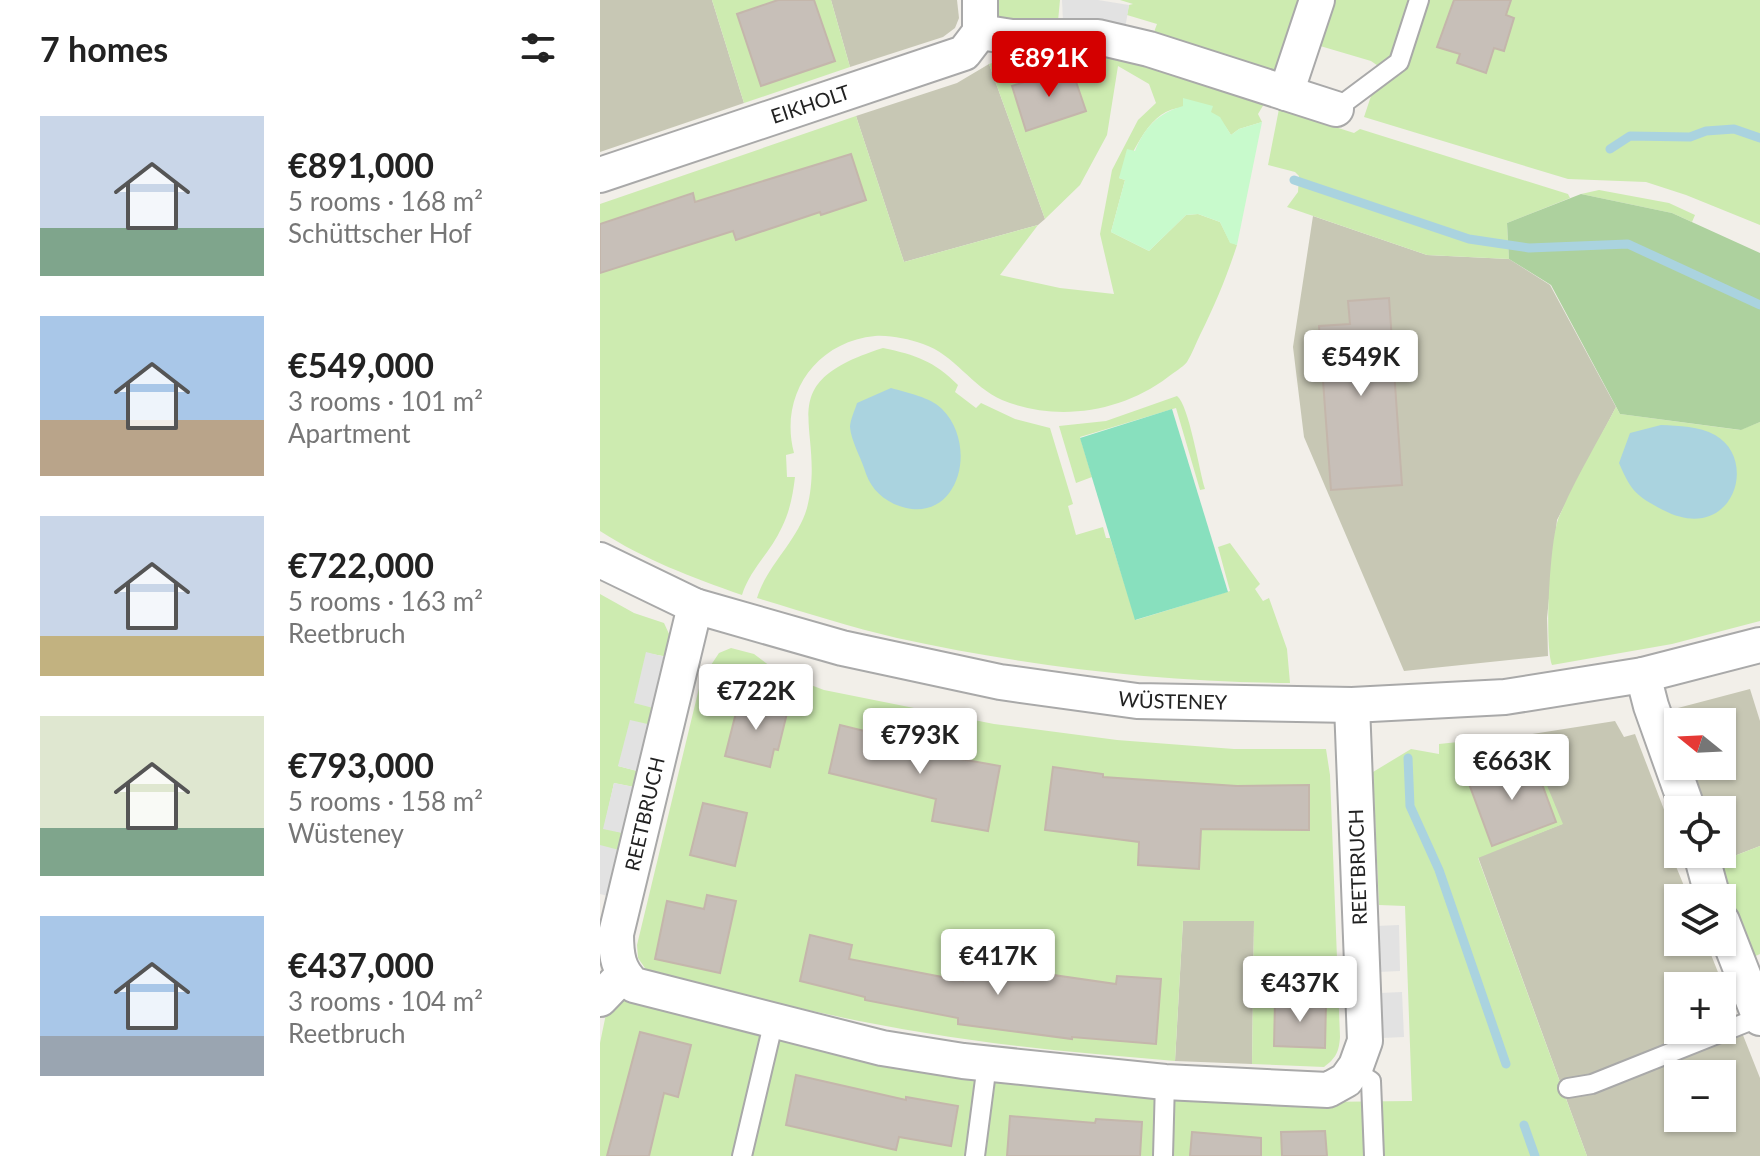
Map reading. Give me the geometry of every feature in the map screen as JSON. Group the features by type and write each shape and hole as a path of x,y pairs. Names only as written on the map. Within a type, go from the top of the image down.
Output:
{"street":[{"path":"1286,93 1317,0"},
{"path":"980,16 1012,37 1098,37 1149,49 1336,109"},
{"name":"EIKHOLT","path":"600,175 964,53 980,16"},
{"name":"WÜSTENEY","path":"600,560 695,606 842,648 1036,688 1137,701 1352,705 1505,697 1643,675 1760,645"},
{"name":"REETBRUCH","path":"695,606 616,934 611,987 634,985 882,1048 987,1064 1165,1082 1328,1090 1362,1075 1365,1041 1352,705"},
{"path":"1643,675 1683,796"},
{"path":"1736,956 1760,1017"}],"lane":[{"path":"1336,109 1399,62 1419,0"},
{"path":"1568,1088 1592,1084 1760,1017"},
{"path":"742,1156 774,1020"},
{"path":"975,1156 987,1064"},
{"name":"REETBRUCH","path":"1362,1075 1374,1156"},
{"path":"1163,1156 1165,1082"}],"shaded area":[{"path":"600,0 712,0 744,103 600,152"},
{"path":"831,0 957,0 959,18 955,28 943,37 850,67"},
{"path":"1062,0 1098,0 1129,5 1125,29 1063,22"},
{"path":"989,64 1045,219 1038,225 904,262 856,116 957,83"},
{"path":"1313,216 1427,255 1509,259 1550,285 1616,407 1557,520 1547,618 1548,656 1404,671 1304,437 1293,347"},
{"path":"646,652 669,658 657,709 634,703"},
{"path":"1750,689 1760,721 1760,846 1736,855 1736,796 1699,796 1692,780 1736,780 1736,708 1678,708"},
{"path":"630,720 652,725 641,772 618,766"},
{"path":"1615,721 1624,737 1635,734 1664,810 1664,868 1677,868 1683,884 1664,884 1664,956 1712,956 1718,972 1664,972 1664,1044 1736,1044 1736,1018 1760,1078 1760,1156 1587,1156 1478,857 1562,824 1526,735"},
{"path":"614,783 639,788 627,834 603,829"},
{"path":"600,845 623,851 612,897 600,894"},
{"path":"1183,920 1254,921 1252,1064 1175,1061"},
{"path":"1399,925 1400,971 1378,972 1376,926"},
{"path":"1402,992 1404,1037 1382,1038 1380,993"}],"green space":[{"path":"712,0 831,0 850,67 744,103"},
{"path":"992,0 1060,0 1058,21 1009,23 996,15"},
{"path":"1120,0 1310,0 1283,75 1151,40 1157,24 1127,15 1129,5 1133,4"},
{"path":"1325,0 1760,0 1760,225 1646,182 1568,179 1364,117 1371,96 1394,77 1371,61 1310,43"},
{"path":"1020,50 1074,50 1121,58 1264,104 1258,114 1262,122 1239,129 1231,135 1221,121 1209,114 1182,108 1169,110 1148,128 1119,178 1125,180 1111,232 1149,251 1186,215 1198,214 1220,222 1230,242 1237,245 1216,302 1187,362 1150,389 1130,399 1087,410 1044,411 1022,407 991,394 944,355 923,344 887,336 853,340 819,361 797,393 791,432 794,453 786,455 787,477 795,477 789,509 777,536 742,595 651,559 600,531 600,204 856,116 904,262 1038,225 1000,275 1060,288 1114,294 1100,234 1112,170 1138,120 1156,103 1149,84 1118,66 1107,135 1080,185 1045,219 989,64 1002,55"},
{"path":"1183,98 1213,106 1211,112 1220,117 1231,135 1239,129 1262,122 1237,245 1230,243 1220,222 1198,214 1186,215 1149,251 1111,232 1125,180 1119,178 1127,149 1135,151 1148,128 1159,117 1183,106"},
{"path":"1279,109 1354,133 1360,129 1568,194 1570,198 1507,223 1509,259 1427,255 1287,207 1298,192 1299,176 1295,172 1268,165"},
{"path":"1599,190 1669,203 1695,215 1692,222 1672,213 1581,194"},
{"path":"1581,194 1672,213 1760,253 1760,422 1741,430 1620,414 1551,285 1509,259 1507,223"},
{"path":"883,348 915,356 932,365 958,385 955,392 976,408 981,403 1015,419 1050,428 1073,504 1068,506 1076,535 1103,527 1106,538 1110,538 1136,620 1230,591 1218,547 1230,543 1260,584 1255,589 1263,601 1269,598 1287,649 1290,683 1142,676 994,657 879,634 757,598 807,508 811,479 809,411 813,393 824,377 847,362"},
{"path":"1177,396 1190,424 1205,489 1200,490 1176,408 1080,437 1092,477 1076,483 1059,426 1106,421"},
{"path":"1616,407 1620,414 1740,430 1760,422 1760,621 1672,644 1552,665 1548,615 1556,528 1572,489"},
{"path":"1172,409 1228,592 1135,620 1080,438"},
{"path":"600,594 634,613 664,623 670,636 669,657 646,653 657,709 652,725 618,766 641,772 639,788 614,783 604,828 627,834 623,851 600,847"},
{"path":"731,648 754,654 779,673 824,690 994,724 1117,740 1234,749 1326,749 1330,775 1340,1037 1334,1058 1324,1067 1252,1064 1254,921 1183,921 1175,1061 1081,1053 926,1033 821,1013 647,971 638,958 637,945 701,680 719,653"},
{"path":"1526,735 1563,824 1478,858 1587,1156 600,1156 600,1043 606,1014 625,997 1046,1087 1231,1103 1412,1101 1405,906 1379,905 1373,772 1411,749 1439,754 1439,744"},
{"path":"1760,846 1760,954 1749,959 1736,921 1736,884 1723,884 1718,868 1736,868 1736,855"}],"water":[{"path":"891,388 931,401 942,409 954,425 960,444 956,481 947,496 933,506 915,509 894,504 883,497 869,480 854,443 850,424 857,403"},
{"path":"1661,425 1702,430 1715,435 1729,447 1736,462 1737,479 1732,495 1722,509 1707,517 1687,518 1654,505 1631,486 1619,463 1630,433"}],"building":[{"path":"778,0 814,0 835,61 761,86 737,14"},
{"path":"1454,0 1511,0 1506,15 1514,18 1504,51 1494,48 1486,73 1457,63 1460,54 1437,47"},
{"path":"1071,67 1086,111 1026,131 1012,86"},
{"path":"851,154 866,200 736,240 733,231 600,273 600,224 693,193 695,202"},
{"path":"1389,298 1402,485 1331,490 1319,326 1350,324 1348,301"},
{"path":"740,697 788,709 778,750 774,749 770,767 725,756"},
{"path":"840,725 905,741 904,749 1000,766 988,831 932,821 936,799 829,773"},
{"path":"1532,757 1556,822 1492,846 1468,781"},
{"path":"1053,767 1103,774 1103,777 1237,786 1309,785 1309,830 1201,829 1199,869 1138,865 1139,842 1045,830"},
{"path":"703,803 747,813 735,866 690,855"},
{"path":"707,895 736,901 720,973 655,959 667,901 704,909"},
{"path":"810,935 852,945 849,959 963,981 965,971 1038,980 1039,973 1116,984 1117,976 1161,979 1156,1044 1072,1039 958,1024 958,1018 865,1000 865,997 800,981"},
{"path":"1275,1001 1326,1002 1325,1048 1274,1046"},
{"path":"640,1032 691,1045 678,1097 664,1093 649,1156 607,1156"},
{"path":"796,1075 906,1100 906,1097 958,1106 951,1146 899,1137 896,1150 786,1125"},
{"path":"1010,1116 1095,1123 1096,1119 1142,1122 1140,1156 1007,1156"},
{"path":"1325,1131 1327,1156 1282,1156 1281,1132"},
{"path":"1192,1132 1261,1138 1261,1156 1190,1156"}],"waterway":[{"path":"1610,149 1630,136 1690,137 1706,131 1734,129 1760,138"},
{"path":"1294,180 1469,239 1529,248 1628,244 1760,305"},
{"path":"1408,758 1410,806 1439,870 1506,1064"},
{"path":"1524,1125 1535,1156"}]}
